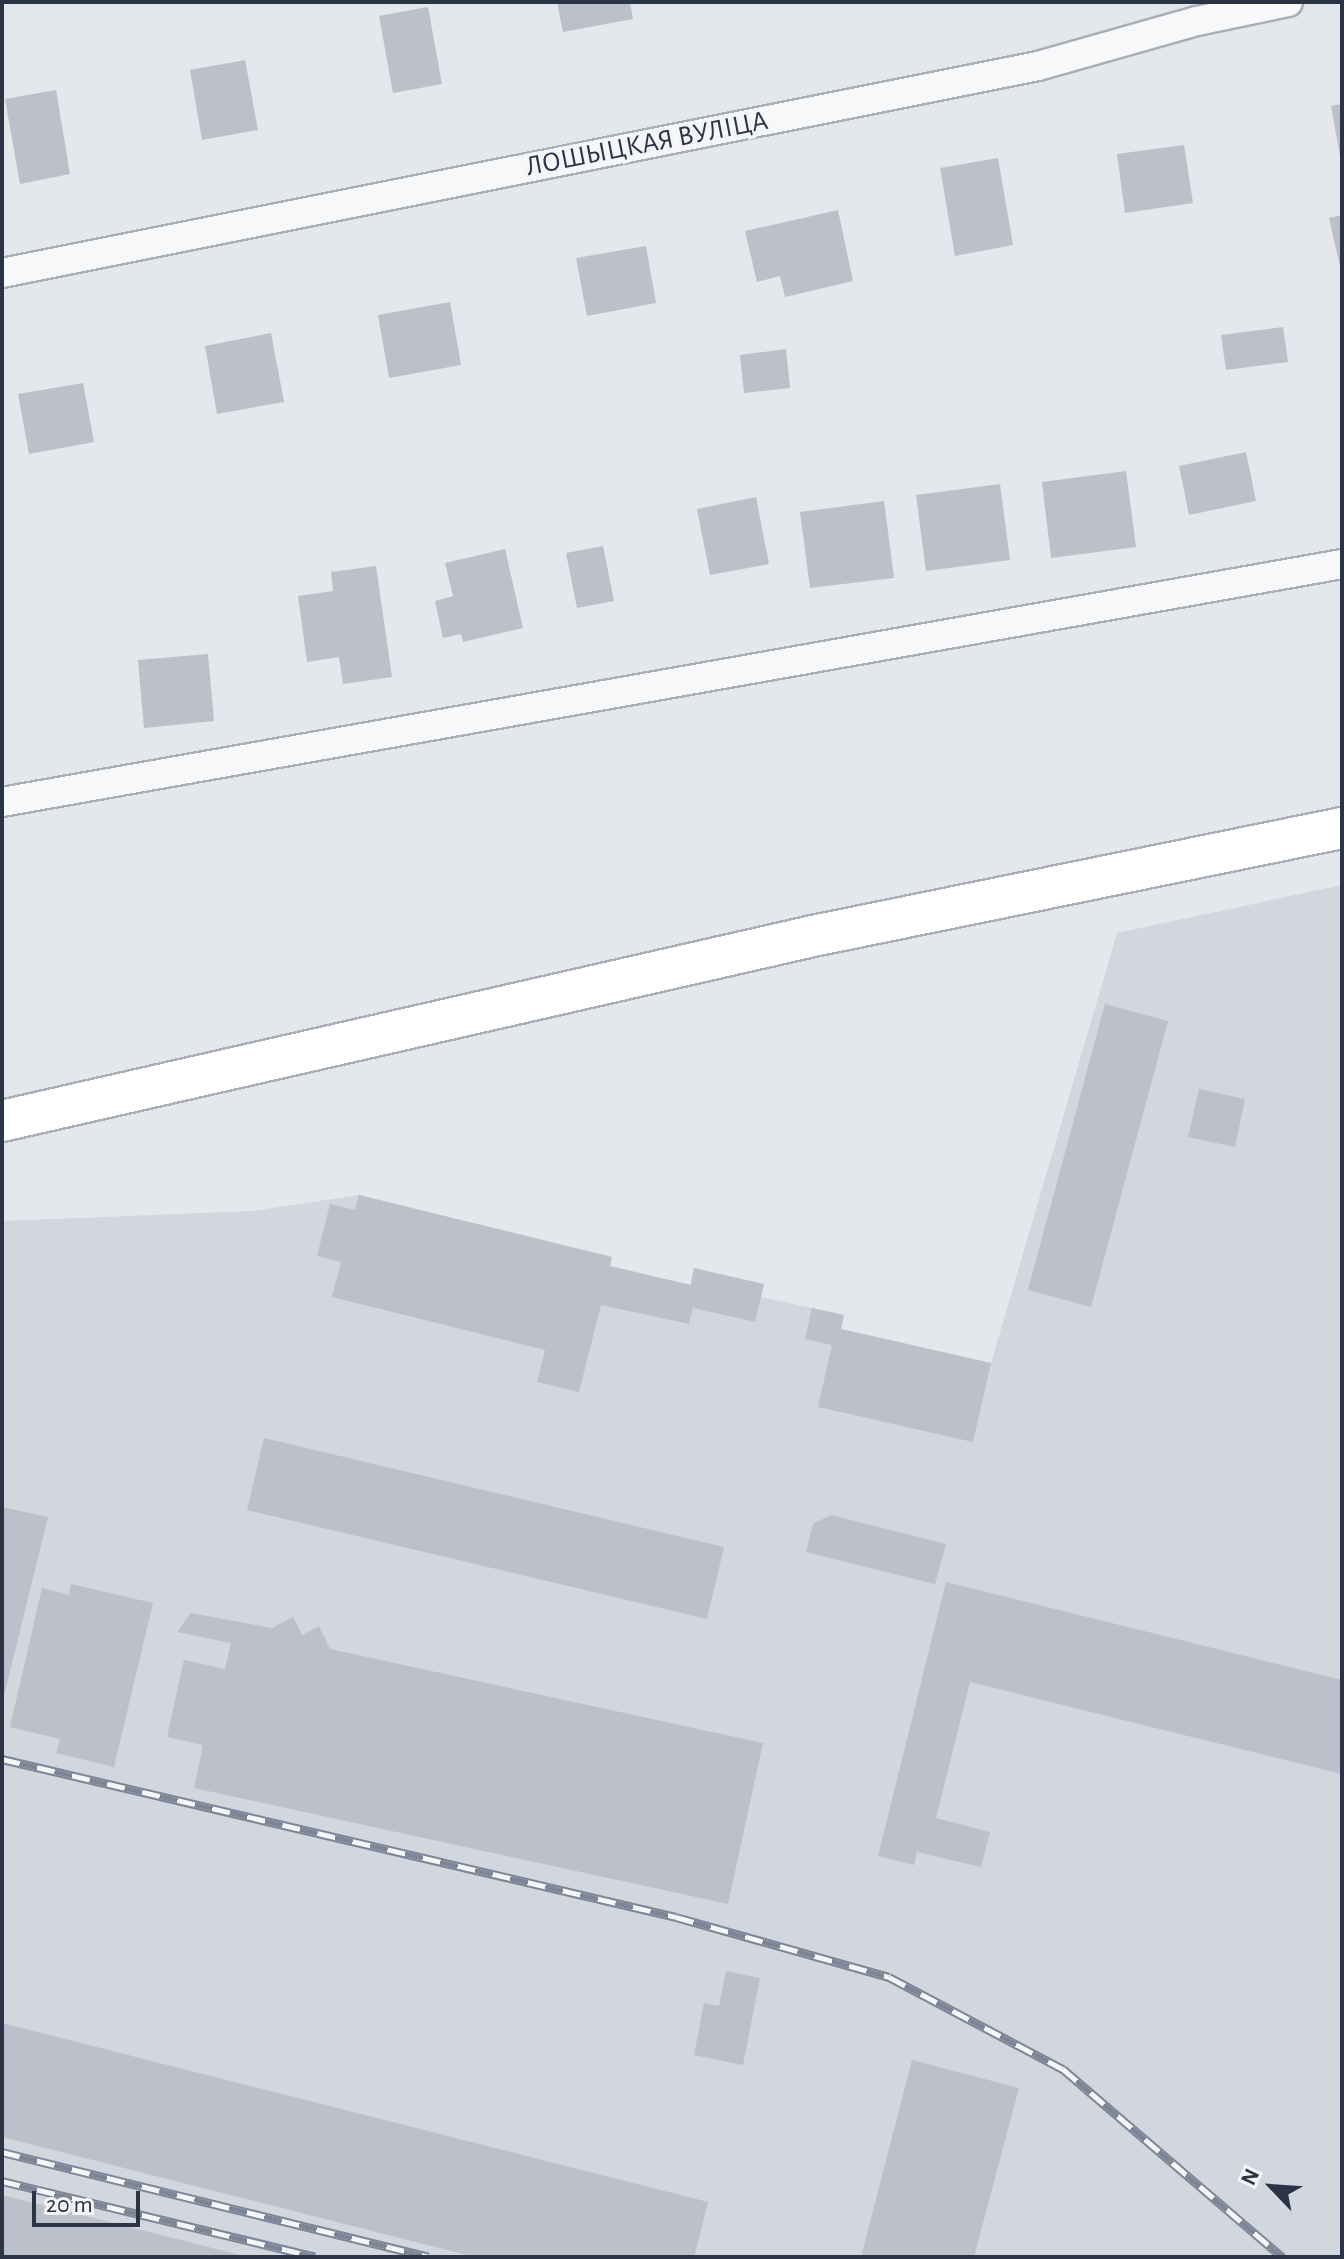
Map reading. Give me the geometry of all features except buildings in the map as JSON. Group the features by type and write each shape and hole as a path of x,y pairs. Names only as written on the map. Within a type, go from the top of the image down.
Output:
{"street":[{"name":"ЛОШЫЦКАЯ ВУЛІЦА","path":"2,273 1038,66 1197,21 1288,2"},
{"path":"2,802 1342,564"},
{"path":"2,1121 813,936 1342,828"}],"shaded area":[{"path":"1342,885 1342,2257 2,2257 2,1221 253,1211 359,1195 612,1257 610,1267 690,1285 694,1268 761,1297 844,1315 841,1329 991,1363 1117,933"}],"railway":[{"path":"2,1759 676,1917 889,1977 1063,2069 1282,2257"},
{"path":"2,2152 428,2257"},
{"path":"2,2181 315,2257"}]}
